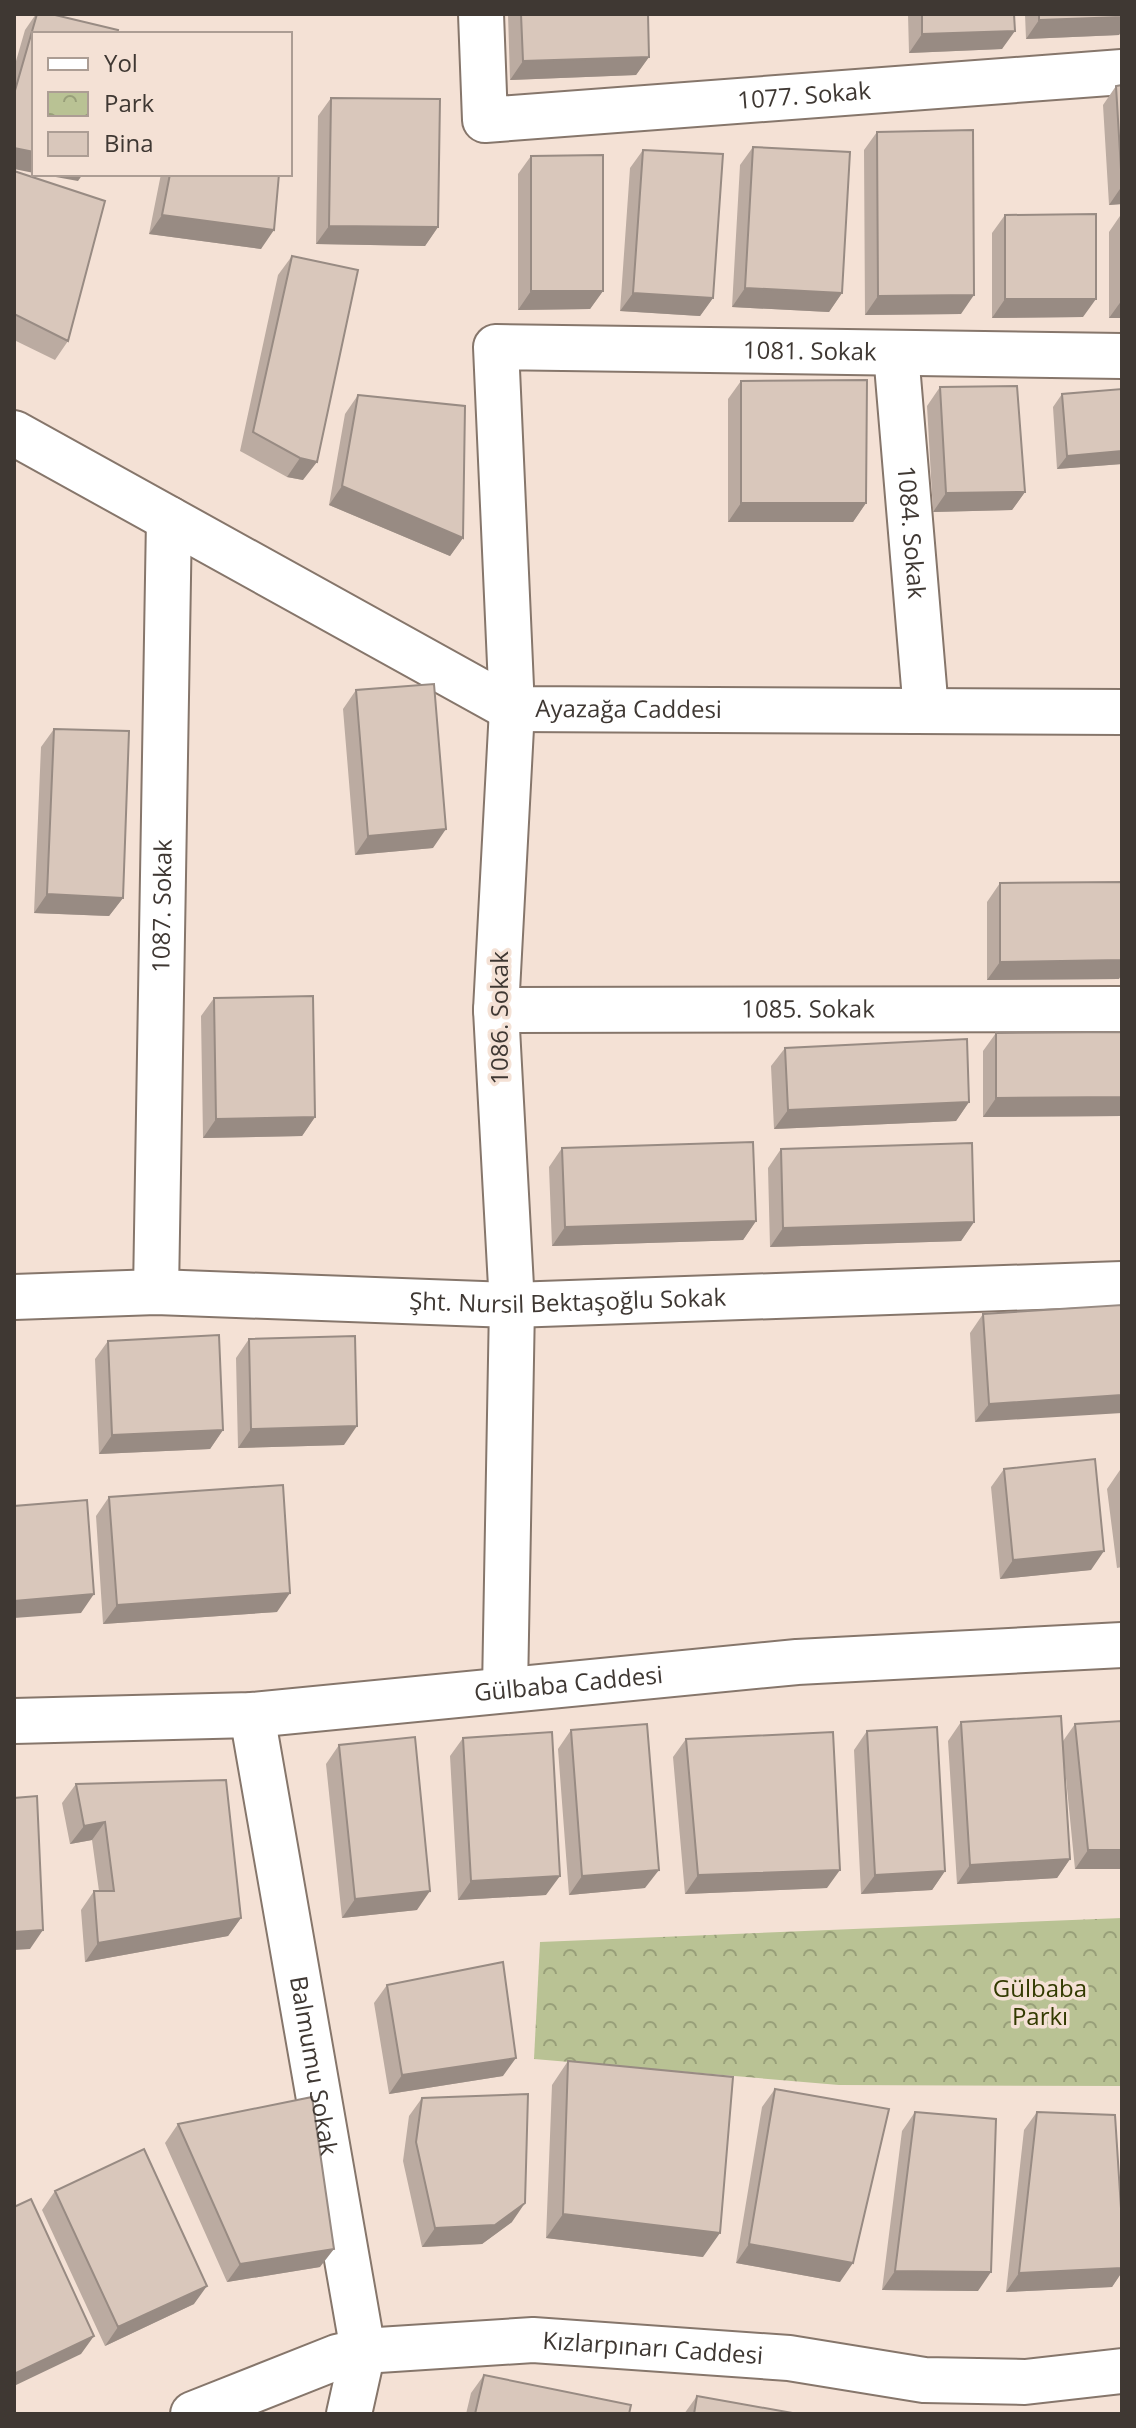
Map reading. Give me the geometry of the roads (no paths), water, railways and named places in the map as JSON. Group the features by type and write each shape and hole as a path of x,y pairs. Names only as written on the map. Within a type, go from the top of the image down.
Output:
{"street":[{"name":"1077. Sokak","path":"481,14 485,120 1122,72"},
{"name":"1081. Sokak","path":"496,347 1122,356"},
{"name":"1086. Sokak","path":"496,347 512,709 496,1010 512,1305 505,1690"},
{"name":"1084. Sokak","path":"896,353 926,711"},
{"name":"Ayazağa Caddesi","path":"14,433 512,709 1122,712"},
{"name":"1087. Sokak","path":"156,1292 169,519"},
{"name":"1085. Sokak","path":"496,1010 1122,1009"},
{"name":"Şht. Nursil Bektaşoğlu Sokak","path":"14,1297 156,1292 512,1305 1122,1284"},
{"name":"Gülbaba Caddesi","path":"14,1721 252,1715 797,1662 1122,1645"},
{"name":"Balmumu Sokak","path":"252,1715 363,2351 349,2414"},
{"name":"Kızlarpınarı Caddesi","path":"193,2414 337,2357 363,2351 533,2340 789,2358 920,2397 1122,2371"}],"park label":[{"name":"Gülbaba Parkı","path":"1040,2003"}]}
